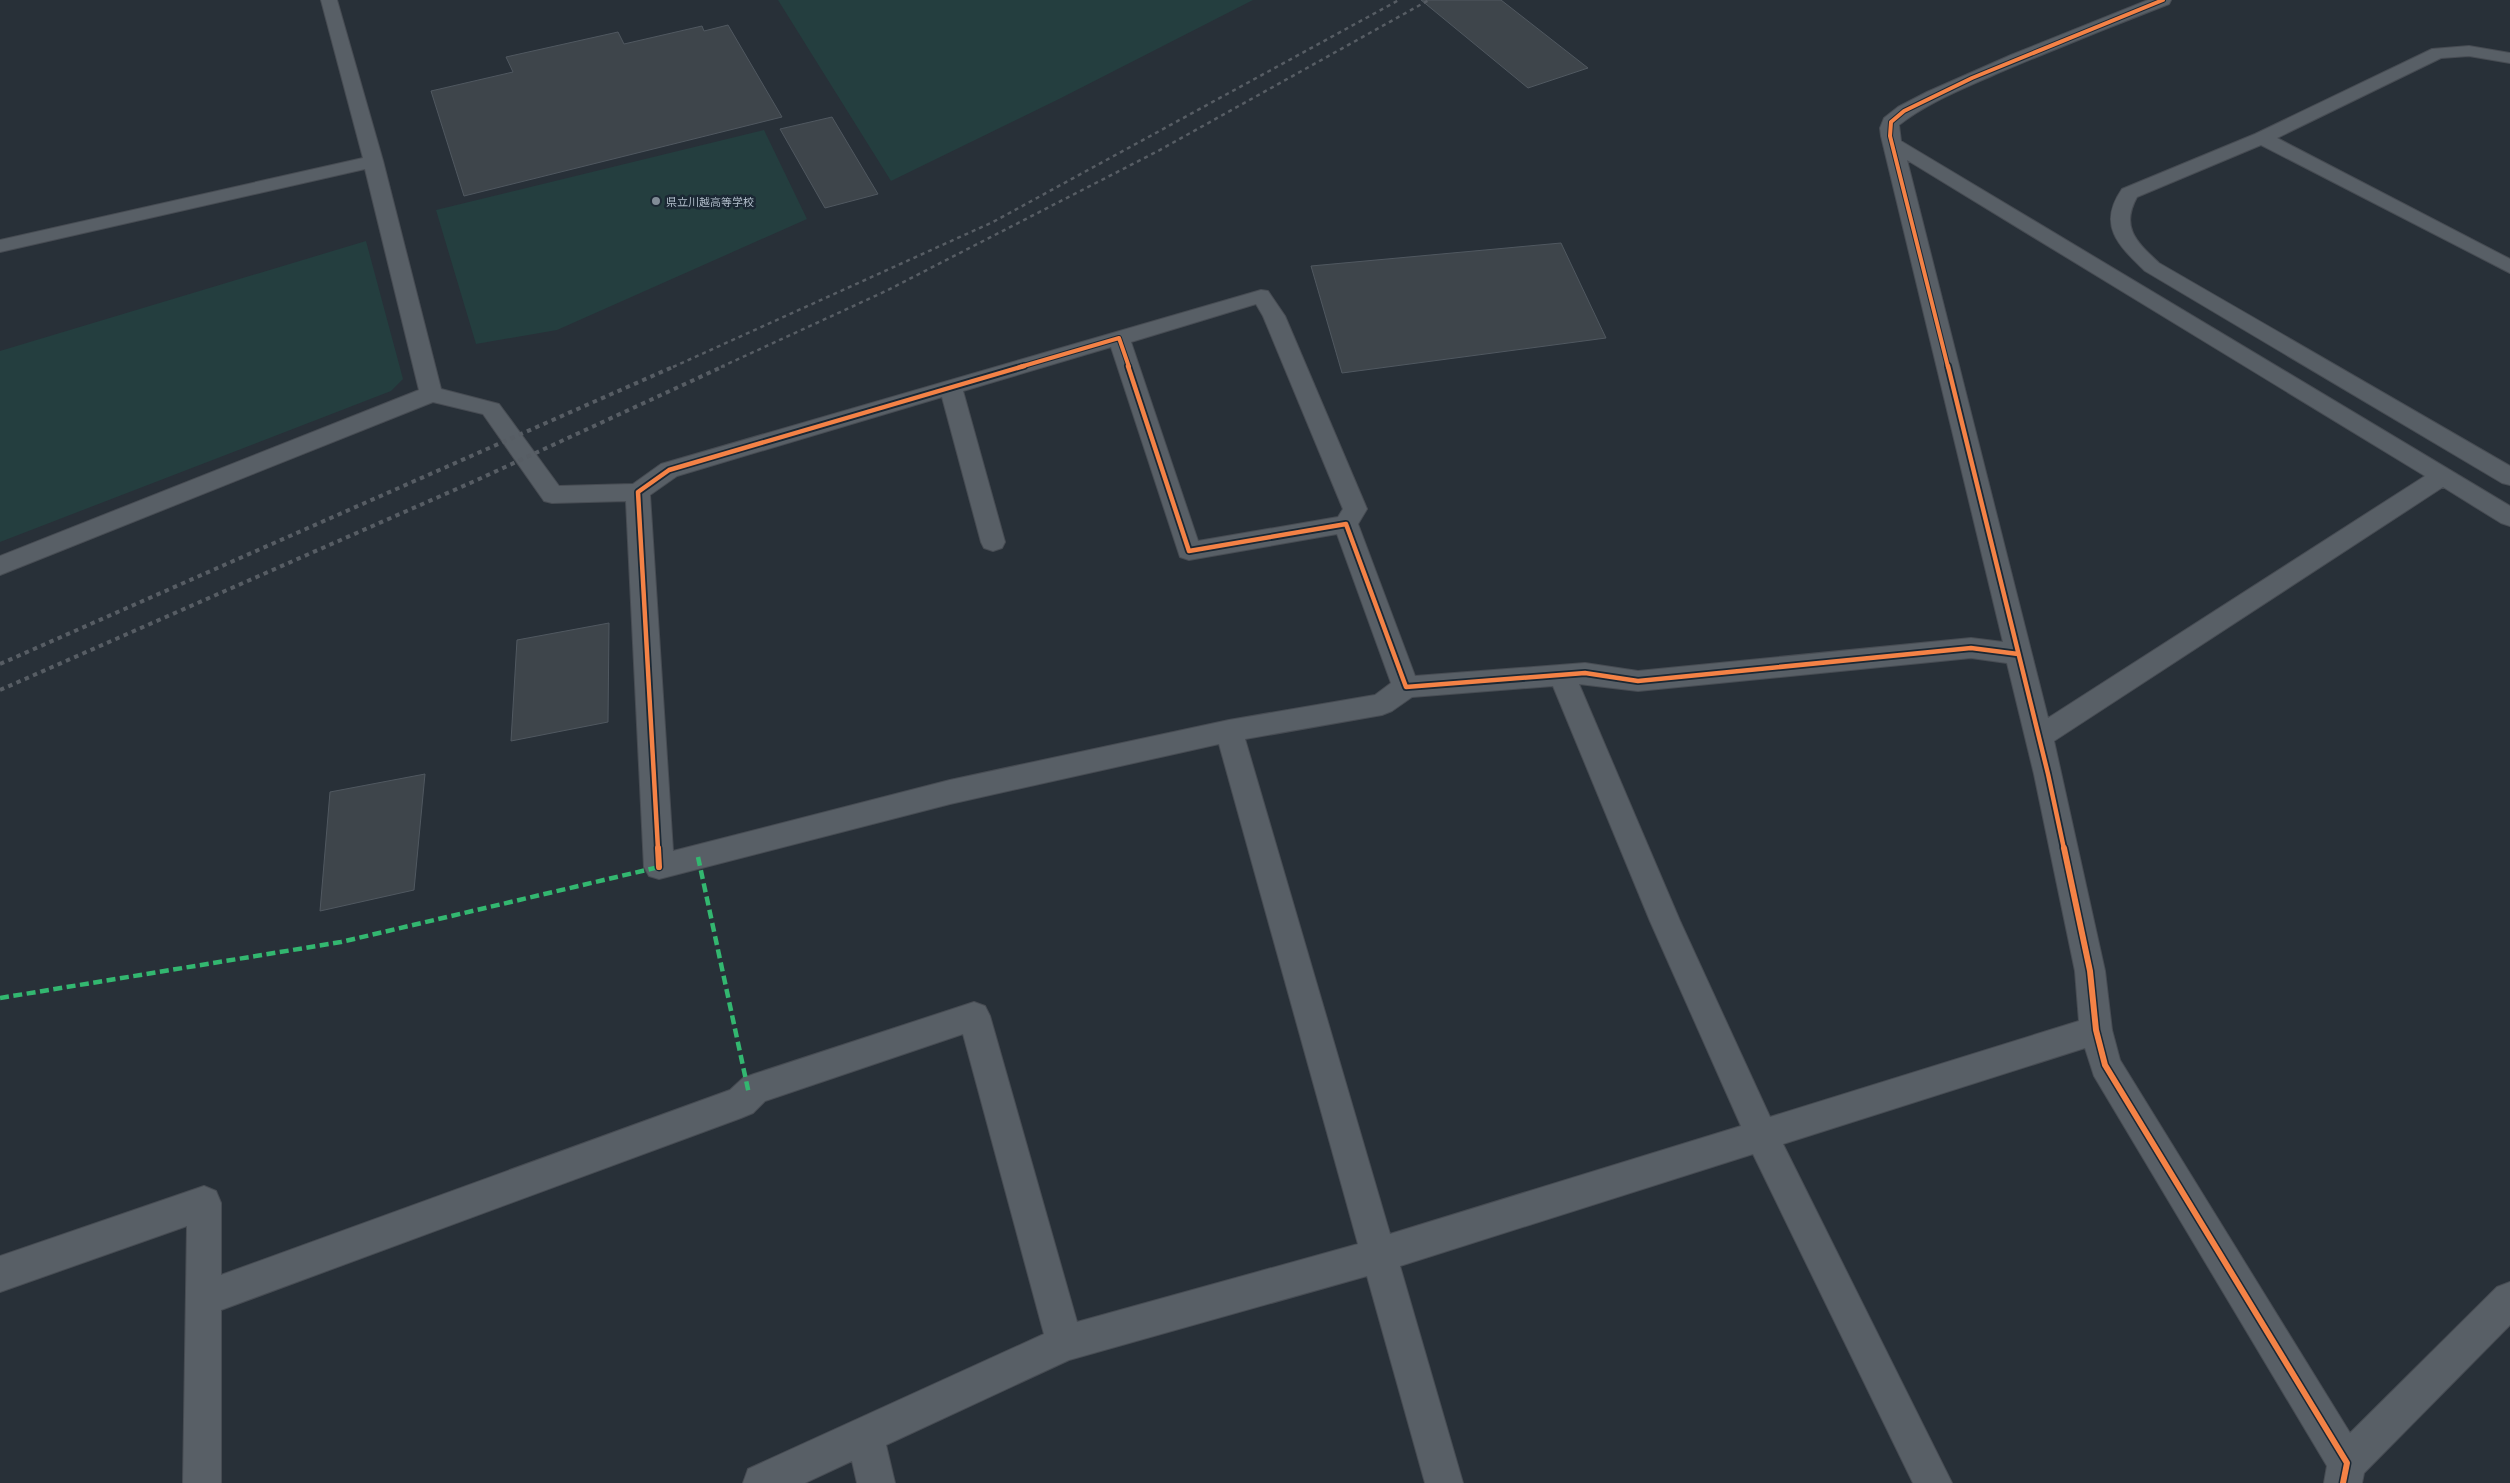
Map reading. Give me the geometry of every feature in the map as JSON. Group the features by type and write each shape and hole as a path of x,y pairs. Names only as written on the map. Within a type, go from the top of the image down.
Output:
{"street":[{"path":"328,0 373,160 431,394"},
{"path":"2151,2 1937,94 1891,122 1889,133 2039,737 2090,971 2096,1030 2105,1065 2345,1473 2510,1300"},
{"path":"2510,58 2468,52 2438,53 2262,138 2130,193 2121,206 2118,220 2129,244 2152,267 2510,477"},
{"path":"2262,138 2510,267"},
{"path":"1893,144 2510,518"},
{"path":"0,246 373,160"},
{"path":"0,566 431,394 491,409 552,495 638,492 670,470 1261,296 1274,316 1355,509 1346,524 1189,551 1119,338"},
{"path":"951,388 993,542"},
{"path":"2039,737 2443,476"},
{"path":"638,492 658,867 950,792 1229,731 1382,704 1406,687 1585,673 1638,681 1971,648 2018,654"},
{"path":"1346,524 1406,687"},
{"path":"1562,675 1665,921 1762,1136 1934,1483"},
{"path":"1229,731 1377,1256 1444,1483"},
{"path":"203,1299 741,1102 754,1089 974,1016 1065,1343"},
{"path":"762,1483 1065,1343 1377,1256 2096,1030"},
{"path":"0,1274 204,1203 202,1483"},
{"path":"865,1434 876,1483"}],"green space":[{"path":"778,0 1253,0 1059,99 891,181"},
{"path":"764,130 807,219 557,330 476,344 436,210"},
{"path":"366,241 403,379 391,391 0,542 0,351"}],"building":[{"path":"1421,0 1501,0 1588,68 1528,88"},
{"path":"728,25 782,117 464,196 431,91 513,72 506,57 618,32 624,44 702,26 704,31"},
{"path":"832,117 878,194 825,208 780,129"},
{"path":"1561,243 1606,338 1342,373 1311,266"},
{"path":"609,623 608,722 511,741 517,640"},
{"path":"425,774 414,890 320,911 330,792"}],"railway":[{"path":"673,367 993,222 1399,0"},
{"path":"721,367 886,291 1158,151 1429,0"},
{"path":"0,664 675,366"},
{"path":"0,690 477,480 724,366"}],"marked path":[{"path":"698,857 749,1094"},
{"path":"0,998 341,942 659,867"}],"cycle path":[{"path":"2163,0 2017,59 1933,96 1904,111 1891,122 1889,133 2048,774 2090,971 2096,1030 2105,1065 2347,1463 2343,1483"},
{"path":"659,867 638,492 669,470 1119,338 1189,551 1346,524 1406,687 1585,673 1638,681 1971,648 2018,654"}],"place":[{"name":"県立川越高等学校","path":"656,201"}]}
